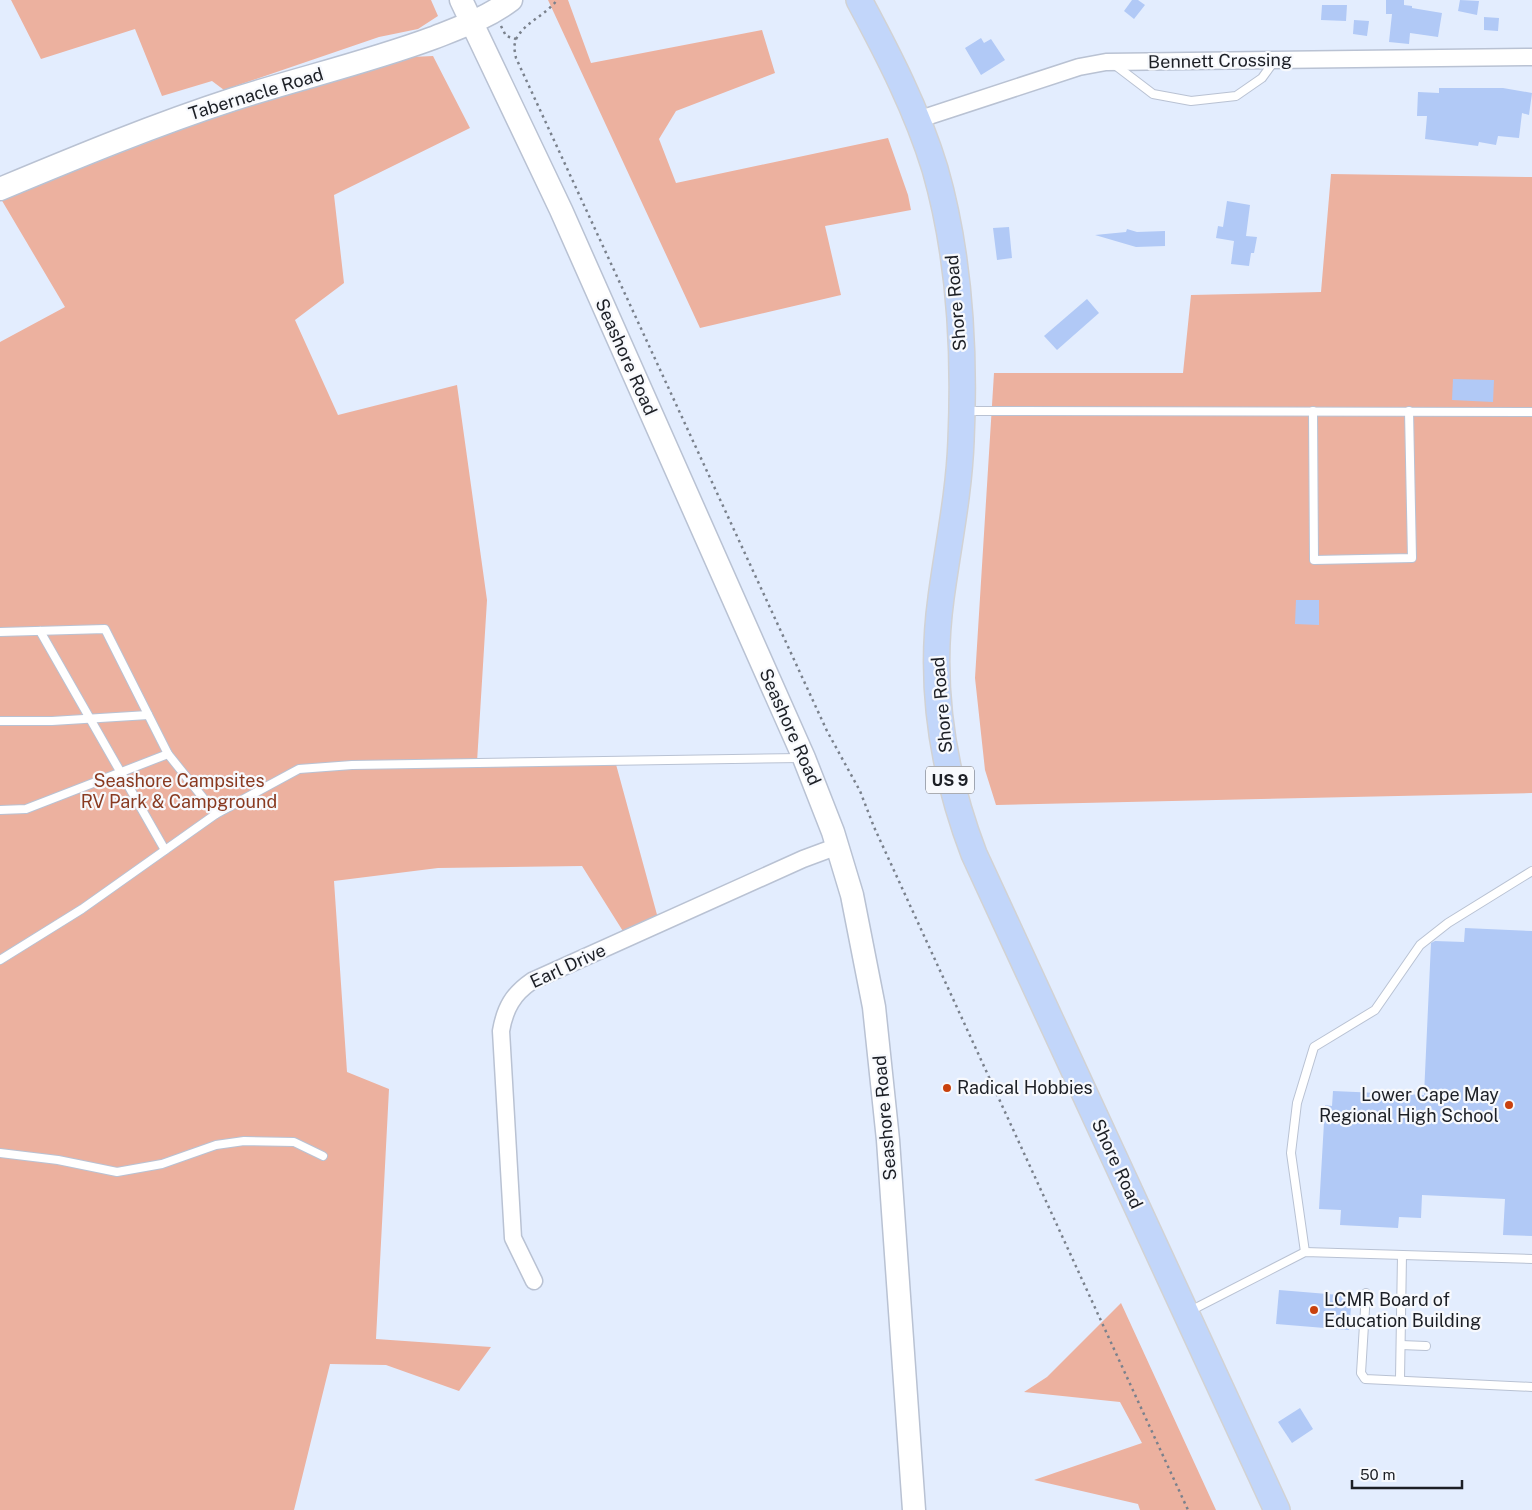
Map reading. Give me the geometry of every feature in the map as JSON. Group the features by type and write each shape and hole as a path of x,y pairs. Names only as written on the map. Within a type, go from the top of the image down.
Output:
{"main road":[{"name":"Shore Road","path":"859,0 888,54 917,120 935,169 948,230 960,328 962,411 958,492 937,634 940,722 953,791 974,854 1277,1510"}],"street":[{"name":"Seashore Road","path":"461,0 561,210 804,758 838,846 852,895 866,959 878,1034 888,1140 914,1510"},
{"name":"Tabernacle Road","path":"0,189 164,123 234,99 398,51 472,23 494,12 511,0"},
{"name":"Bennett Crossing","path":"917,120 1079,68 1111,62 1532,57"},
{"name":"Earl Drive","path":"534,1281 513,1238 501,1031 510,1002 519,990 532,980 803,858 838,846"}],"lane":[{"path":"1111,62 1153,94 1191,101 1236,96 1262,78 1275,60"},
{"path":"962,411 1532,412"},
{"path":"1313,411 1314,560 1412,558 1409,411"},
{"path":"0,632 105,629 168,754 216,814"},
{"path":"40,631 92,719 119,773 165,850"},
{"path":"0,721 52,722 148,715"},
{"path":"0,810 26,809 168,754"},
{"path":"0,960 82,909 216,814 299,769 352,765 804,758"},
{"path":"1305,1252 1291,1153 1297,1103 1314,1047 1375,1010 1420,945 1448,923 1532,871"},
{"path":"0,1153 58,1160 117,1172 162,1164 216,1145 244,1141 294,1142 324,1156"},
{"path":"1186,1313 1305,1252 1532,1260"},
{"path":"1400,1379 1402,1255"},
{"path":"1366,1293 1361,1373 1365,1379 1400,1379 1532,1388"},
{"path":"1401,1345 1426,1346"}],"path":[{"path":"557,0 547,11 523,27 514,46 516,58 827,731 860,791 874,827 1188,1510"},
{"path":"506,36 516,39"}],"green space":[{"path":"11,0 431,0 438,16 418,29 379,37 224,90 212,81 162,96 135,29 41,59"},
{"path":"548,0 568,0 591,63 762,30 775,73 676,111 659,139 676,183 888,138 908,195 911,210 825,226 841,295 700,328"},
{"name":"Seashore Campsites RV Park & Campground","path":"433,56 470,128 334,195 344,283 295,320 338,415 457,385 487,600 477,762 614,757 659,922 626,936 582,866 438,868 334,881 347,1072 389,1089 376,1339 491,1347 459,1391 386,1365 330,1364 294,1510 0,1510 0,342 65,307 1,199 224,113 391,58"},
{"path":"1331,174 1532,177 1532,793 996,805 985,770 975,678 994,373 1183,373 1191,295 1321,292"},
{"path":"1121,1303 1216,1510 1140,1510 1138,1504 1034,1480 1142,1443 1120,1402 1024,1392 1047,1377"}],"building":[{"path":"1132,0 1138,0 1145,5 1134,19 1124,11"},
{"path":"1386,0 1404,0 1404,5 1412,6 1412,8 1442,13 1438,37 1410,33 1409,44 1389,42 1392,14 1386,14"},
{"path":"1460,0 1479,1 1477,15 1458,11"},
{"path":"1322,5 1347,5 1346,21 1321,20"},
{"path":"1484,17 1499,18 1498,31 1484,30"},
{"path":"1354,20 1369,21 1367,36 1353,34"},
{"path":"981,38 984,43 991,39 1005,60 981,75 965,48"},
{"path":"1439,88 1503,88 1532,93 1529,115 1522,113 1519,138 1498,136 1496,145 1479,142 1478,146 1425,139 1427,116 1417,116 1418,92 1439,93"},
{"path":"1227,201 1250,205 1246,236 1257,237 1254,253 1251,253 1249,266 1231,264 1234,241 1216,238 1218,226 1223,227"},
{"path":"1009,227 1012,258 997,260 993,228"},
{"path":"1127,229 1137,232 1165,231 1165,246 1136,247 1095,235 1126,232"},
{"path":"1087,299 1099,313 1057,350 1044,336"},
{"path":"1453,379 1494,380 1493,402 1452,400"},
{"path":"1296,600 1319,600 1319,625 1295,624"},
{"path":"1465,928 1532,931 1532,1236 1503,1235 1505,1199 1422,1195 1421,1218 1399,1217 1398,1228 1340,1225 1341,1210 1319,1209 1325,1105 1332,1106 1333,1091 1424,1095 1431,943 1435,941 1464,942"},
{"name":"LCMR Board of Education Building","path":"1279,1290 1352,1296 1349,1330 1276,1324"},
{"path":"1300,1408 1313,1429 1292,1443 1278,1422"}],"place":[{"name":"Radical Hobbies","path":"947,1088"},
{"name":"Lower Cape May Regional High School","path":"1509,1105"},
{"name":"LCMR Board of Education Building","path":"1314,1310"}]}
